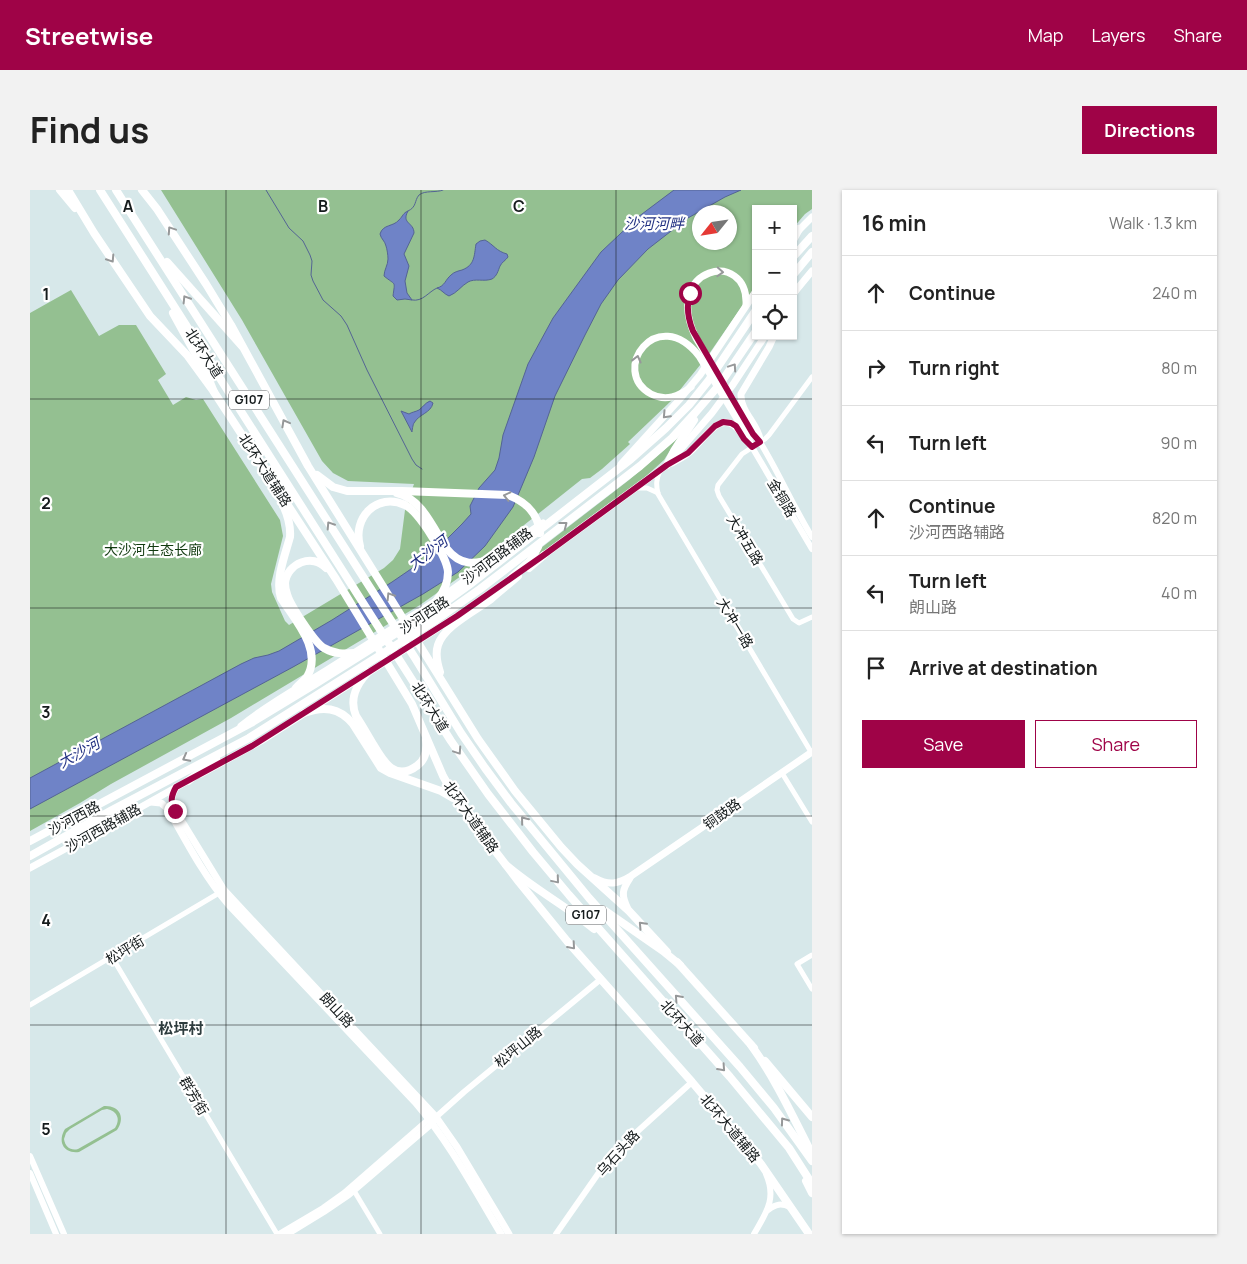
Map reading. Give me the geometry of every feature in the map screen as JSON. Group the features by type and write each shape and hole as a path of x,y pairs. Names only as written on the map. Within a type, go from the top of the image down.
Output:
{"main road":[{"path":"60,190 86,218"},
{"name":"北环大道辅路","path":"68,190 94,233 150,316 187,355 214,392 336,579 412,704 443,776 459,804 567,941 692,1082 761,1164 809,1234"},
{"name":"北环大道","path":"100,190 456,748 508,820 569,895 730,1077 789,1148 812,1184"},
{"name":"北环大道","path":"116,190 485,768 589,898 751,1080 774,1108 812,1161"},
{"path":"144,190 206,284 308,466 478,739 510,784 561,847 629,912 680,965 812,1117"},
{"path":"797,231 812,216"},
{"path":"797,233 799,229"},
{"path":"144,234 242,346"},
{"path":"797,253 812,236"},
{"path":"797,270 812,252"},
{"path":"149,267 214,392"},
{"path":"746,306 743,288 738,280 725,272 713,271 699,278 693,285 688,309 691,327 701,353 742,421 760,442"},
{"path":"797,289 812,271"},
{"path":"614,472 691,387 753,295"},
{"name":"沙河西路","path":"30,841 229,735 309,688 444,603 486,573 655,439 689,405 714,373 752,316"},
{"path":"691,387 674,397 667,398 654,395 648,392 639,382 635,369 636,360 646,344 663,336 678,338 701,353"},
{"name":"沙河西路","path":"30,856 233,746 288,714 428,626 480,589 645,462 672,438 705,403 752,337"},
{"name":"沙河西路辅路","path":"30,868 252,746 457,616 544,555 664,468 712,413 762,340"},
{"path":"760,442 758,431 743,405 741,394 772,340"},
{"path":"664,468 705,403"},
{"path":"742,421 752,447"},
{"path":"664,468 688,453 715,426 723,422 736,426 744,439 752,447"},
{"path":"308,466 321,479 340,489 354,491 502,494 521,501 534,514 540,532 537,550 530,561 512,577"},
{"path":"276,487 288,518 290,530 279,582 280,593 317,642 327,650 342,654 355,653"},
{"path":"387,491 403,494 418,505 453,556 468,563 478,563 497,557"},
{"path":"367,559 358,534 360,522 366,513 374,506 383,503 393,502 407,506 422,522 446,564 448,576 446,586 437,600"},
{"name":"沙河西路辅路","path":"229,735 262,710 437,600 535,528 565,510"},
{"path":"444,683 436,658 438,645 446,632 544,555"},
{"path":"296,688 307,677 312,664 312,656 311,648 286,600 286,579 291,570 299,563 308,561 324,565 336,579"},
{"path":"368,672 358,684 354,694 353,708 356,722 380,762 381,768 390,773 441,790 459,804"},
{"path":"304,713 316,709 330,709 356,722"},
{"path":"380,762 397,771 408,771 415,767 423,760 426,754 427,747 424,731"},
{"path":"188,780 233,746"},
{"name":"铜鼓路","path":"588,874 604,883 610,884 623,881 812,752"},
{"name":"朗山路","path":"176,787 172,796 172,804 224,890 457,1147 508,1234"},
{"name":"朗山路","path":"151,802 161,803 168,809 219,893 433,1120 501,1234"},
{"path":"46,847 40,846 41,840 70,824 85,812"},
{"path":"55,842 113,823"},
{"path":"506,865 526,882 585,922 618,951"},
{"path":"629,912 623,891 631,876"},
{"path":"589,898 680,965"},
{"path":"751,1045 772,1076 812,1153"},
{"path":"789,1148 812,1193"}],"street":[{"path":"752,447 767,437 812,377"},
{"name":"金铜路","path":"760,442 794,508 812,537"},
{"name":"金铜路","path":"752,447 812,549"},
{"name":"大冲五路","path":"752,447 742,454 720,482 717,488 718,494 793,619 799,623 812,617"},
{"path":"658,494 657,476 664,468"},
{"path":"635,488 647,488 658,494"},
{"name":"大冲一路","path":"658,494 812,752"},
{"path":"782,773 812,822"},
{"name":"松坪街","path":"30,1006 219,893"},
{"path":"812,955 797,964 812,989"},
{"name":"群芳街","path":"112,957 278,1234"},
{"name":"松坪山路","path":"288,1234 336,1204 464,1092 601,979"},
{"name":"乌石头路","path":"556,1234 607,1161 692,1082"},
{"path":"30,1156 64,1234"},
{"path":"754,1234 770,1202 770,1185 761,1164"},
{"path":"30,1173 56,1234"},
{"path":"353,1189 380,1234"},
{"name":"松坪山路","path":"278,1234 353,1189"},
{"path":"767,1211 778,1204 792,1208"}],"green space":[{"name":"大沙河生态长廊","path":"161,190 812,190 812,209 797,223 797,205 752,205 752,292 709,354 671,401 628,442 630,444 602,469 590,478 582,479 471,569 420,605 231,718 30,831 30,313 71,290 99,336 119,325 136,325 166,374 158,380 173,405 186,397 196,400 203,399 280,520 283,536 271,584 272,592 285,621 289,625 384,568 393,560 400,549 405,510 414,484 348,481 333,473 322,461 242,320"},
{"path":"678,438 664,460 645,477 538,555 541,548 629,480"},
{"path":"104,1106 114,1108 121,1116 120,1125 117,1130 79,1152 69,1151 63,1146 62,1138 65,1129","holes":["102,1110 110,1110 116,1114 118,1119 115,1128 78,1149 67,1146 64,1139 70,1129"]}],"water":[{"path":"674,190 741,190 711,205 692,205 692,216 648,249 618,280 601,304 555,396 534,457 513,507 485,546 458,572 423,594 293,667 30,809 30,778 241,664 279,651 332,620 430,556 471,514 470,506 479,488 495,470 503,435 528,364 553,318 601,252 638,217"},
{"path":"408,211 406,218 414,233 404,254 409,266 405,281 407,293 412,300 397,300 393,296 394,284 384,276 388,256 380,234 383,229 397,222"},
{"path":"485,240 507,254 508,257 492,279 471,281 449,296 437,288 442,286 453,273 466,268 472,263 476,244"},
{"path":"430,401 433,403 432,406 416,420 412,432 401,411 409,414 419,410"}],"waterway":[{"path":"266,190 289,228 303,241 312,261 311,275 313,281 323,300 341,316 347,325 367,370 412,459 422,469"},
{"path":"408,211 413,208 417,197 421,193 443,190"},
{"path":"412,300 419,300 437,288"}],"district":[{"name":"松坪村","path":"181,1029"}],"route":[{"path":"175,811 171,799 176,787 252,746 457,616 667,465 688,453 718,424 726,422 733,424 752,447 760,442 753,434 691,327 688,309 690,293"}],"water label":[{"name":"沙河河畔","path":"654,224"},
{"name":"大沙河","path":"428,553"},
{"name":"大沙河","path":"79,753"}]}
